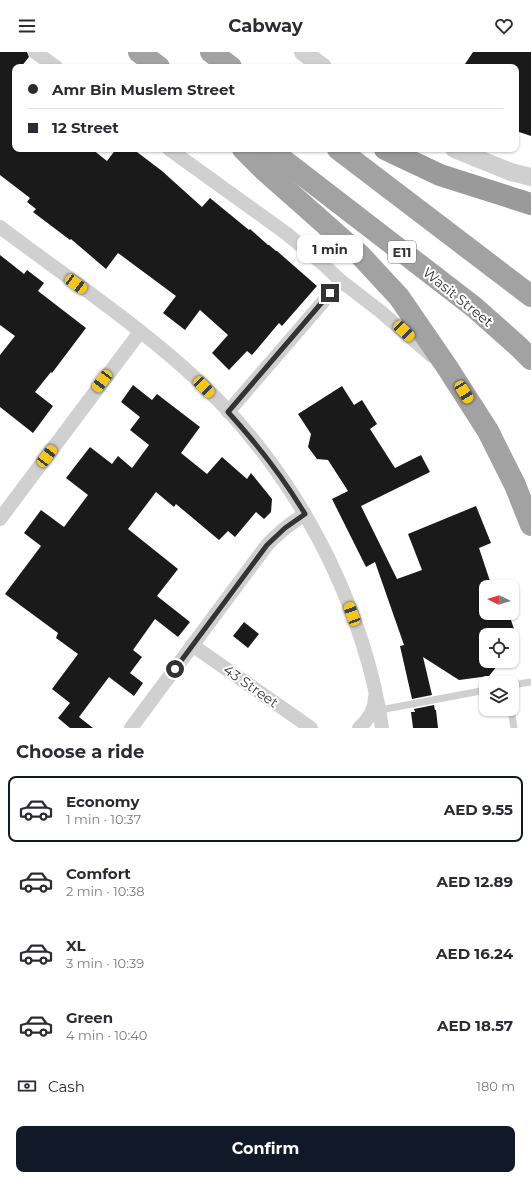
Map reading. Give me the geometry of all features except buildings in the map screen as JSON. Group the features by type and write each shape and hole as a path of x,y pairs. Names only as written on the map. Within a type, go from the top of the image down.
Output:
{"highway":[{"path":"139,52 155,64"},
{"path":"210,52 226,64"},
{"path":"246,152 264,170 360,255 399,297 447,366 488,431 515,485 531,525"},
{"name":"Wasit Street","path":"274,152 474,307 531,359"},
{"path":"342,152 531,296"},
{"path":"392,152 440,174 478,188 531,204"}],"street":[{"path":"35,52 52,64"},
{"path":"303,52 319,64"},
{"path":"173,152 287,234 341,281 380,311 426,351 447,366"},
{"path":"461,152 511,172 531,178"},
{"path":"0,227 140,332 183,367 228,412 269,459 305,514 334,570 347,600 367,660 380,710 382,728"},
{"path":"228,412 341,281"},
{"path":"0,518 140,332"},
{"path":"131,728 267,545 287,526 305,514"},
{"name":"43 Street","path":"192,645 311,728"},
{"path":"359,728 366,722 372,712 375,701 375,690"}],"lane":[{"path":"519,685 531,682"},
{"path":"380,710 479,691"},
{"path":"512,716 514,728"}],"route":[{"path":"175,669 267,545 291,522 305,514 294,495 269,459 228,412 330,293"}]}
